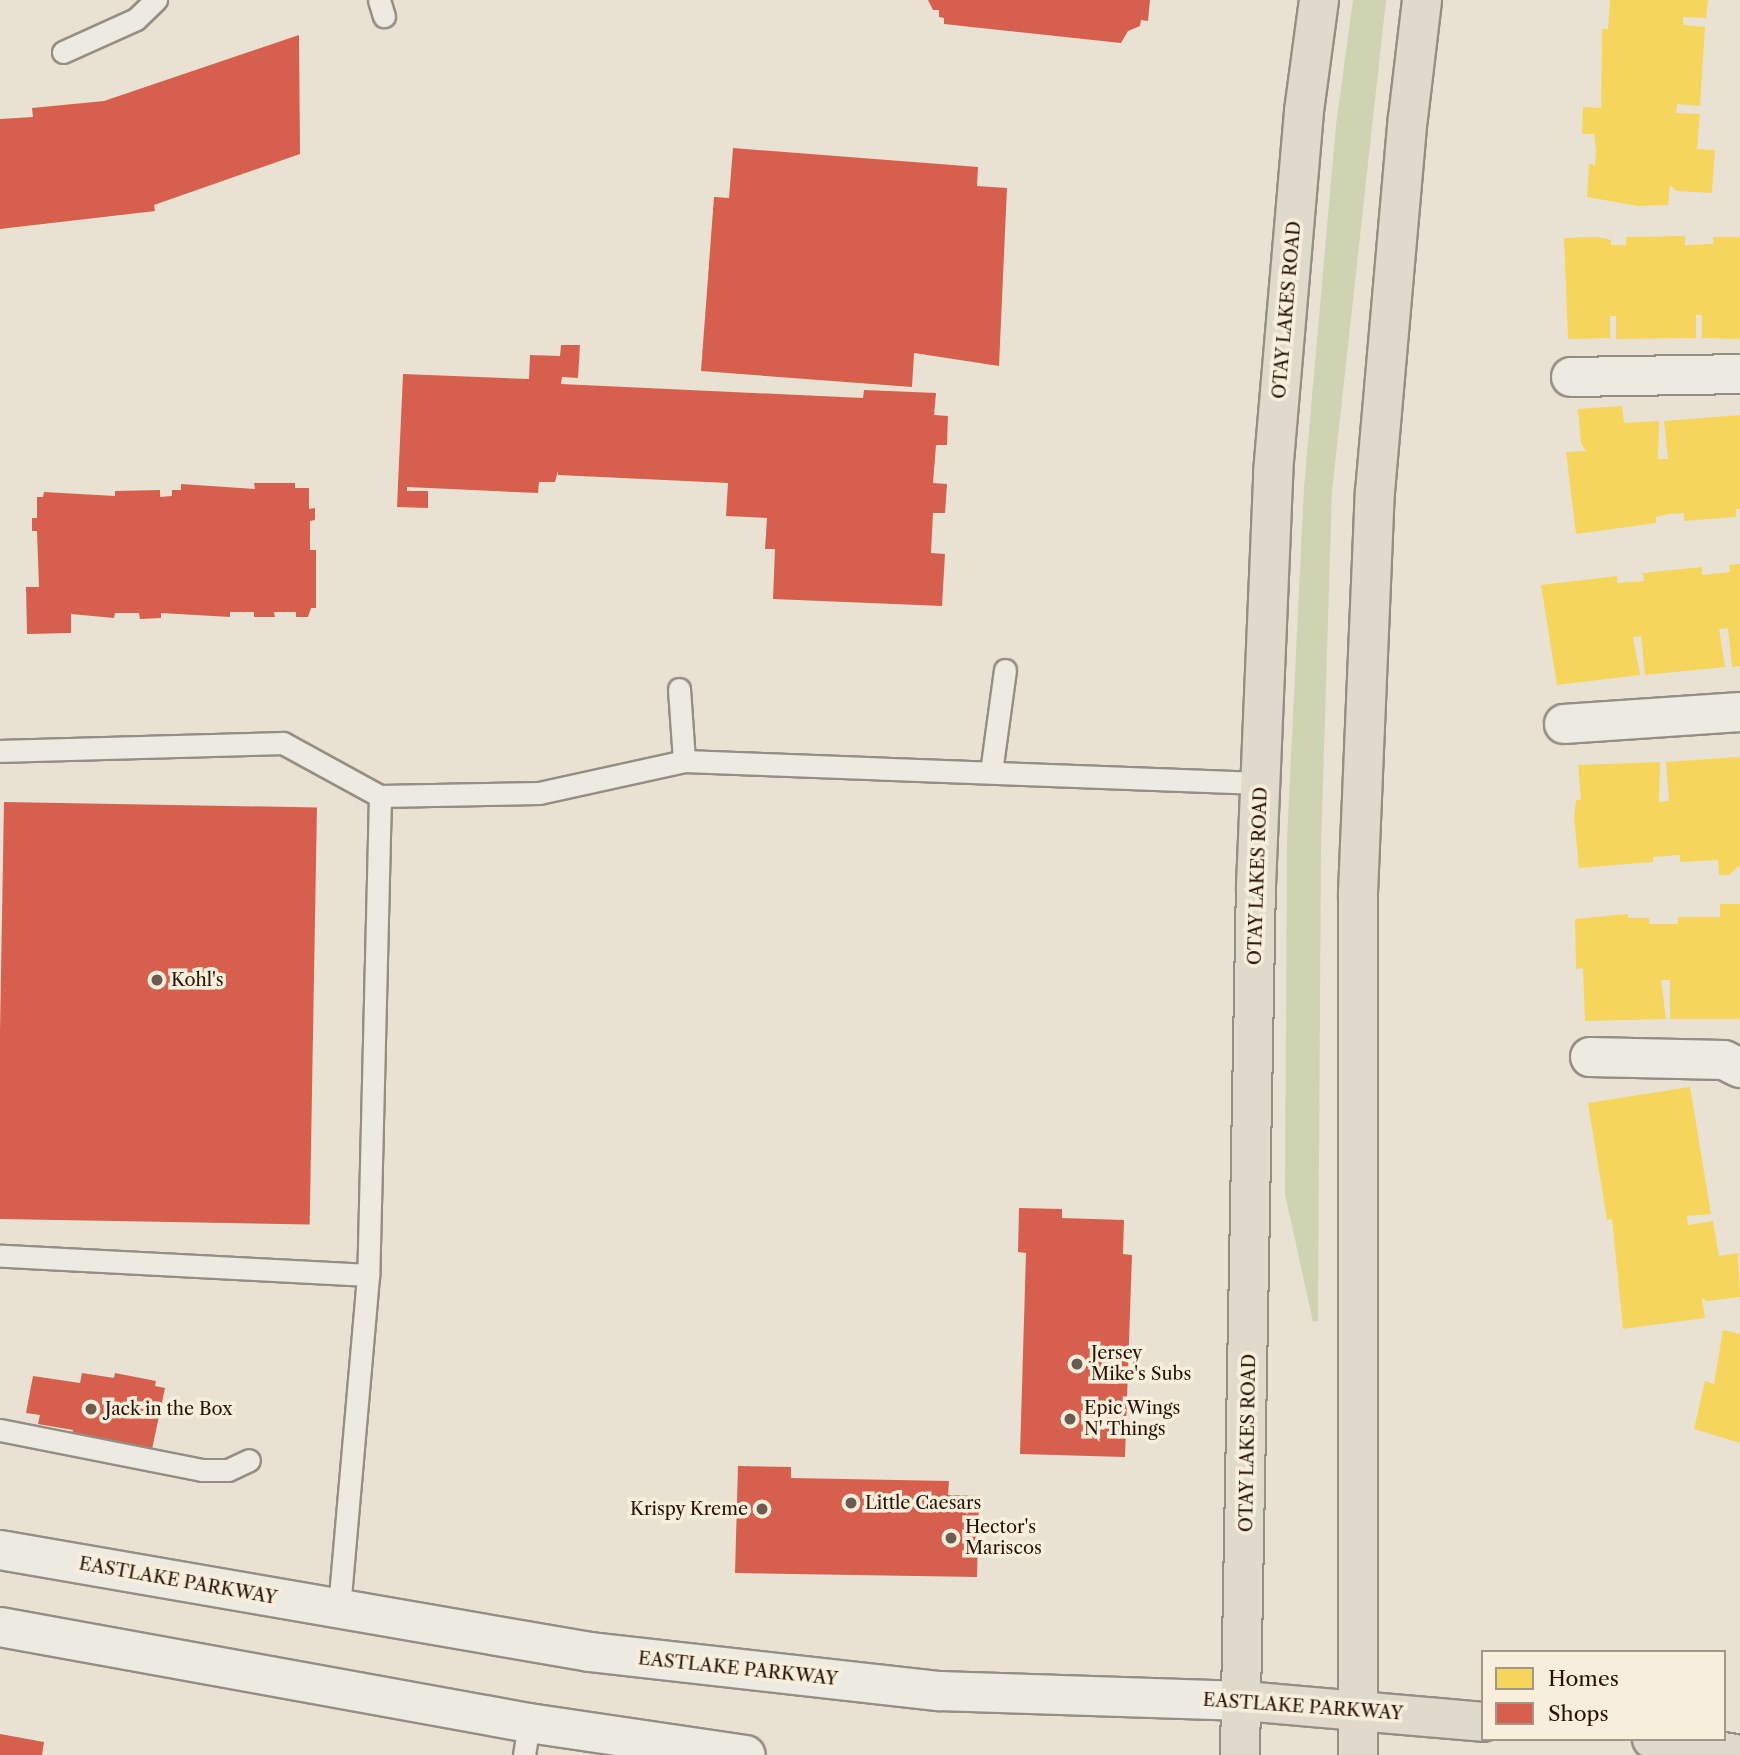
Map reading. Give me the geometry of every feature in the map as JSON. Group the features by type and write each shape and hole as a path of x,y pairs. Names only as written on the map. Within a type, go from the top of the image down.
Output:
{"main road":[{"name":"OTAY LAKES ROAD","path":"1240,1755 1244,1701 1260,783 1273,473 1304,111 1319,0"},
{"path":"1358,1755 1358,879 1375,492 1408,118 1422,0"},
{"path":"1571,377 1740,374"},
{"path":"1564,724 1740,712"},
{"path":"1590,1057 1724,1060 1740,1068"},
{"name":"EASTLAKE PARKWAY","path":"0,1550 590,1653 939,1691 1244,1701 1481,1722"},
{"path":"0,1627 526,1739 746,1755"},
{"path":"1663,1741 1740,1755"}],"lane":[{"path":"63,52 135,19 156,0"},
{"path":"991,772 1005,670"},
{"path":"680,689 684,761"},
{"path":"0,751 283,743 380,796 539,793 684,761 1260,783"},
{"path":"340,1608 368,1275 380,796"},
{"path":"0,1256 368,1275"},
{"path":"0,1430 202,1470 228,1470 249,1460"}],"green space":[{"path":"1353,0 1386,0 1332,491 1321,848 1318,1321 1313,1322 1285,1194 1287,840 1304,487 1336,125"}],"building: Homes":[{"path":"1610,0 1708,0 1706,18 1683,17 1683,25 1705,27 1700,106 1677,104 1676,113 1700,114 1697,149 1715,150 1712,193 1677,191 1670,185 1668,205 1638,206 1587,197 1589,164 1595,165 1596,150 1594,134 1582,134 1583,107 1601,108 1602,29 1608,29"},
{"path":"1685,236 1685,245 1713,244 1713,237 1740,237 1740,339 1702,338 1702,315 1696,315 1696,338 1616,339 1616,316 1610,316 1610,338 1568,339 1564,238 1598,237 1611,240 1611,245 1626,245 1626,237"},
{"path":"1622,406 1624,423 1659,421 1658,459 1668,459 1664,421 1740,415 1740,509 1736,509 1736,517 1684,521 1684,513 1669,514 1656,517 1656,523 1576,534 1566,452 1586,451 1581,443 1578,409"},
{"path":"1740,564 1740,666 1732,667 1728,628 1719,629 1725,667 1645,675 1641,636 1633,637 1640,675 1557,685 1541,585 1617,576 1617,583 1644,581 1643,573 1702,567 1702,575 1730,572 1729,565"},
{"path":"1740,757 1740,865 1729,875 1719,875 1718,860 1680,862 1680,855 1653,857 1653,862 1579,868 1574,818 1576,800 1581,800 1578,765 1660,762 1659,802 1669,801 1666,762"},
{"path":"1720,904 1740,904 1740,1019 1670,1019 1670,980 1661,980 1666,1019 1585,1021 1583,968 1576,969 1575,919 1628,914 1628,918 1649,918 1649,924 1678,924 1678,917 1720,917"},
{"path":"1690,1087 1711,1214 1687,1216 1688,1225 1713,1221 1719,1256 1738,1253 1740,1297 1707,1301 1702,1298 1705,1318 1623,1329 1612,1219 1607,1220 1588,1103"},
{"path":"1723,1330 1740,1334 1740,1443 1694,1429 1705,1381 1714,1384"}],"building: Shops":[{"path":"928,0 1150,0 1148,21 1141,20 1140,26 1128,31 1121,43 944,24 944,18 939,17 939,10 933,10"},
{"path":"299,35 300,154 154,205 155,211 0,229 0,119 33,117 32,108 104,101"},
{"path":"733,148 978,167 977,186 1007,188 999,366 914,353 912,387 701,371 714,197 729,198"},
{"path":"561,345 580,345 578,378 562,377 561,384 863,398 864,390 936,393 934,415 948,416 947,445 936,445 933,483 947,484 945,513 933,513 931,553 945,554 942,606 773,599 775,549 765,549 767,518 726,516 728,483 558,475 558,471 555,482 539,482 538,493 407,487 407,491 428,491 428,508 397,507 403,374 529,379 530,355 560,356"},
{"path":"254,483 295,483 295,488 309,488 309,509 315,508 315,520 310,521 310,550 316,550 316,608 311,608 308,617 296,617 296,612 274,612 275,617 254,617 254,612 230,612 230,617 161,613 161,618 140,619 139,613 115,613 114,618 71,614 71,633 27,634 26,587 39,587 37,531 32,531 32,518 37,518 37,497 43,497 44,492 115,496 115,491 160,490 160,497 172,496 172,490 181,490 181,484 255,489"},
{"name":"Kohl's","path":"4,802 317,807 310,1224 0,1219"},
{"path":"1019,1208 1062,1209 1062,1218 1124,1220 1123,1254 1132,1255 1125,1457 1020,1454 1026,1253 1018,1252"},
{"path":"82,1373 114,1378 115,1373 156,1381 155,1386 165,1388 151,1454 132,1451 133,1444 119,1442 118,1447 100,1444 101,1438 72,1436 73,1430 38,1424 40,1415 26,1413 33,1376 80,1383"},
{"path":"738,1466 791,1467 791,1478 949,1481 948,1495 979,1496 977,1577 735,1573"},
{"path":"0,1734 44,1742 42,1755 0,1755"}],"place":[{"name":"Kohl's","path":"157,980"},
{"name":"Jersey Mike's Subs","path":"1077,1364"},
{"name":"Jack in the Box","path":"91,1409"},
{"name":"Epic Wings N' Things","path":"1070,1419"},
{"name":"Little Caesars","path":"851,1503"},
{"name":"Krispy Kreme","path":"762,1509"},
{"name":"Hector's Mariscos","path":"951,1538"}]}
